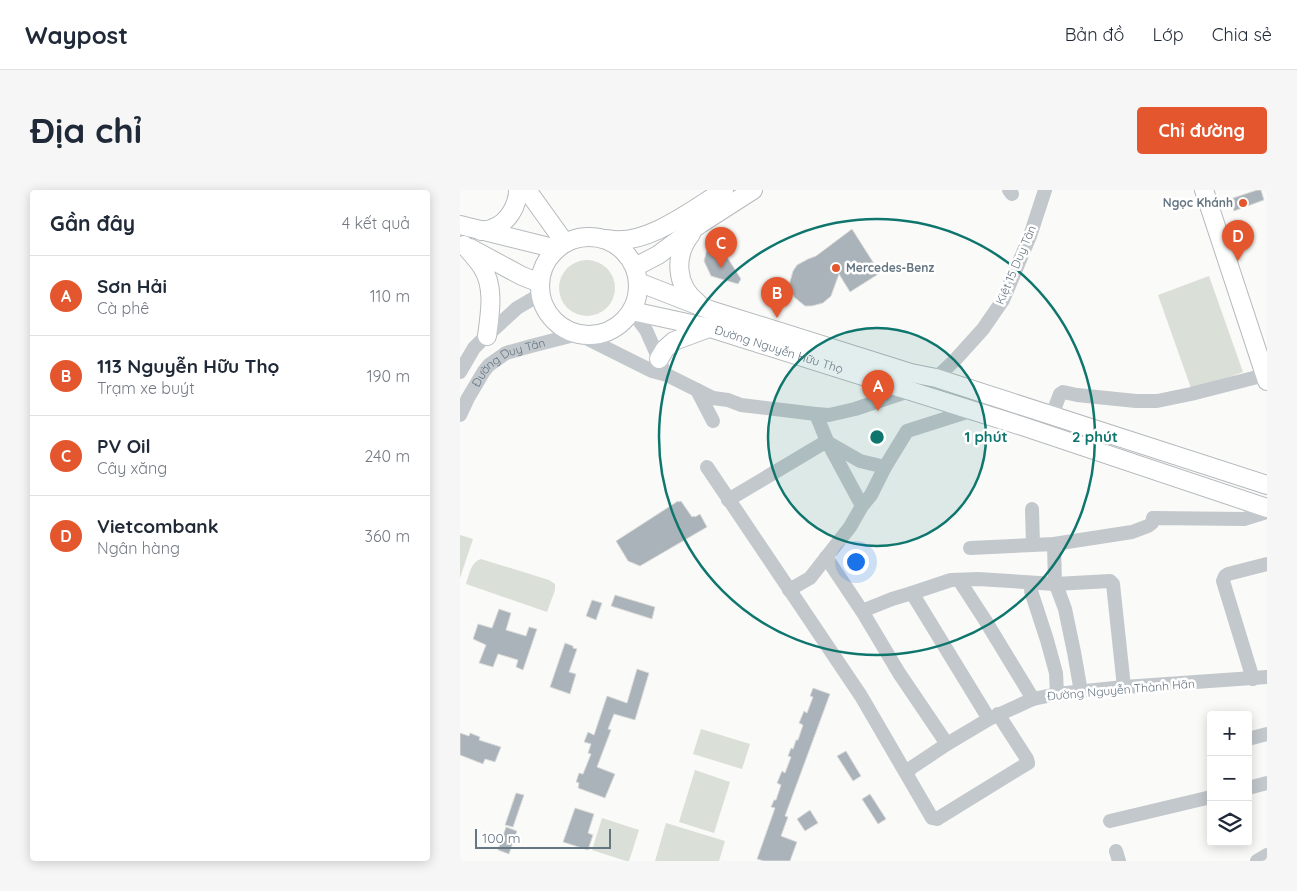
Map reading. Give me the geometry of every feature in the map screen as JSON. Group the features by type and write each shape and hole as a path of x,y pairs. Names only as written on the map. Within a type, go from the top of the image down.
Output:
{"main road":[{"path":"482,231 494,228 505,220 515,206 518,190"},
{"path":"527,190 561,246"},
{"path":"600,238 611,241 629,257 637,274 638,293 632,311 620,324 604,333 578,334 567,330 554,320 544,305 540,289 543,270 548,258 561,246 576,238 588,236 600,238 614,241 629,241 639,238 674,221 724,190"},
{"path":"637,274 658,255 700,224 753,190"},
{"path":"1204,190 1266,378"},
{"path":"700,224 685,241 682,248 680,273 689,295 710,310"},
{"path":"460,225 561,246"},
{"path":"462,245 522,276 540,289"},
{"path":"462,245 482,267 488,279 491,298 487,336"},
{"name":"Đường Nguyễn Hữu Thọ","path":"637,274 710,310 911,373 936,378 1267,485"},
{"name":"Đường Nguyễn Hữu Thọ","path":"632,311 710,328 912,390 1267,508"},
{"path":"663,367 665,349 674,341 710,328"}],"street":[{"name":"Kiệt 15 Duy Tân","path":"936,378 955,360 982,329 1003,300 1030,236 1045,190"},
{"name":"Đường Duy Tân","path":"460,372 474,348 540,289"},
{"path":"632,311 646,330 663,367 697,390 713,398 728,400 741,405 829,415 855,409 912,390"},
{"path":"578,334 652,371 663,367"},
{"name":"Đường Duy Tân","path":"460,415 477,382 489,365 506,353 578,334"},
{"path":"474,348 489,365"},
{"path":"1052,415 1060,394 1063,392 1136,401 1157,401 1266,378"},
{"path":"697,390 713,421"},
{"path":"789,590 810,578 850,527 871,495 885,467 907,431 973,410"},
{"path":"816,414 827,441 862,506"},
{"path":"827,441 860,461 885,467"},
{"path":"728,500 827,441"},
{"path":"707,467 861,696 932,818 937,819 1028,763 1027,759 994,717 912,593"},
{"path":"1032,509 1033,545"},
{"path":"970,548 1054,544 1132,532 1148,526 1152,523 1153,518 1244,519 1267,512"},
{"path":"1054,544 1055,584 1064,609 1074,652 1080,692"},
{"path":"826,557 862,611 899,673 948,744"},
{"path":"1253,679 1223,581 1228,574 1267,564"},
{"path":"862,611 892,598 951,580 978,579 1055,584 1110,581 1113,584 1124,687"},
{"path":"959,580 986,620 1033,699"},
{"path":"1031,591 1056,673 1057,694"},
{"name":"Đường Nguyễn Thành Hãn","path":"907,774 911,768 948,744 994,717 1033,699 1057,694 1124,687 1267,677"},
{"path":"1252,738 1267,734"},
{"path":"1252,787 1267,783"},
{"path":"1110,821 1207,798"},
{"path":"1257,861 1267,854"}],"shaded area":[{"path":"581,260 593,260 607,268 615,282 613,299 607,308 593,316 581,316 571,311 564,304 559,294 559,282 564,272 571,265"},
{"path":"1209,276 1243,372 1192,391 1158,295"},
{"path":"460,535 473,539 460,578"},
{"path":"481,559 549,580 555,584 555,590 547,612 466,584 473,566"},
{"path":"701,729 750,744 742,769 693,754"},
{"path":"695,770 730,782 714,833 679,822"},
{"path":"602,818 639,830 629,861 592,850"},
{"path":"666,823 725,841 719,861 655,861"}],"building":[{"name":"Ngọc Khánh","path":"1261,190 1264,200 1234,211 1230,199"},
{"name":"Mercedes-Benz","path":"852,229 880,273 850,292 839,274 831,296 823,303 805,306 794,297 789,285 793,271 797,265 816,256"},
{"path":"715,238 741,279 738,284 711,276 704,261 708,245"},
{"path":"678,501 681,501 692,517 700,514 707,527 640,566 628,561 616,541"},
{"path":"615,595 655,607 652,619 611,606"},
{"path":"592,600 602,603 596,620 586,616"},
{"path":"499,609 511,613 506,630 526,636 529,627 537,629 523,670 516,667 518,660 498,654 493,667 479,663 486,645 473,639 478,624 492,628"},
{"path":"565,643 577,649 569,672 576,674 570,694 550,687"},
{"path":"637,669 649,673 635,720 614,714 608,729 611,730 597,767 615,774 605,798 578,788 579,783 576,782 579,773 583,774 591,754 588,753 591,744 584,742 588,732 594,735 607,696 627,703"},
{"path":"813,688 830,694 785,816 788,817 781,836 797,842 790,861 764,861 757,859 775,808 771,807 774,800 776,800 781,785 777,783 782,771 785,773 791,757 788,756 791,748 793,749 796,740 798,740 803,725 799,723 804,711 807,713 813,697 810,696"},
{"path":"460,733 469,736 470,733 480,737 479,740 501,747 495,762 485,759 483,764 460,755"},
{"path":"846,751 861,776 853,781 837,756"},
{"path":"516,793 524,795 513,827 505,825"},
{"path":"870,794 886,819 878,824 862,799"},
{"path":"575,808 594,814 588,833 593,835 588,850 563,842"},
{"path":"810,810 818,823 805,831 797,819"},
{"path":"506,827 517,831 509,854 498,850"}],"place":[{"name":"Ngọc Khánh","path":"1243,203"},
{"name":"Vietcombank","path":"1238,261"},
{"name":"PV Oil","path":"721,268"},
{"name":"Mercedes-Benz","path":"836,268"},
{"name":"113 Nguyễn Hữu Thọ","path":"777,318"},
{"name":"Sơn Hải","path":"878,411"}]}
